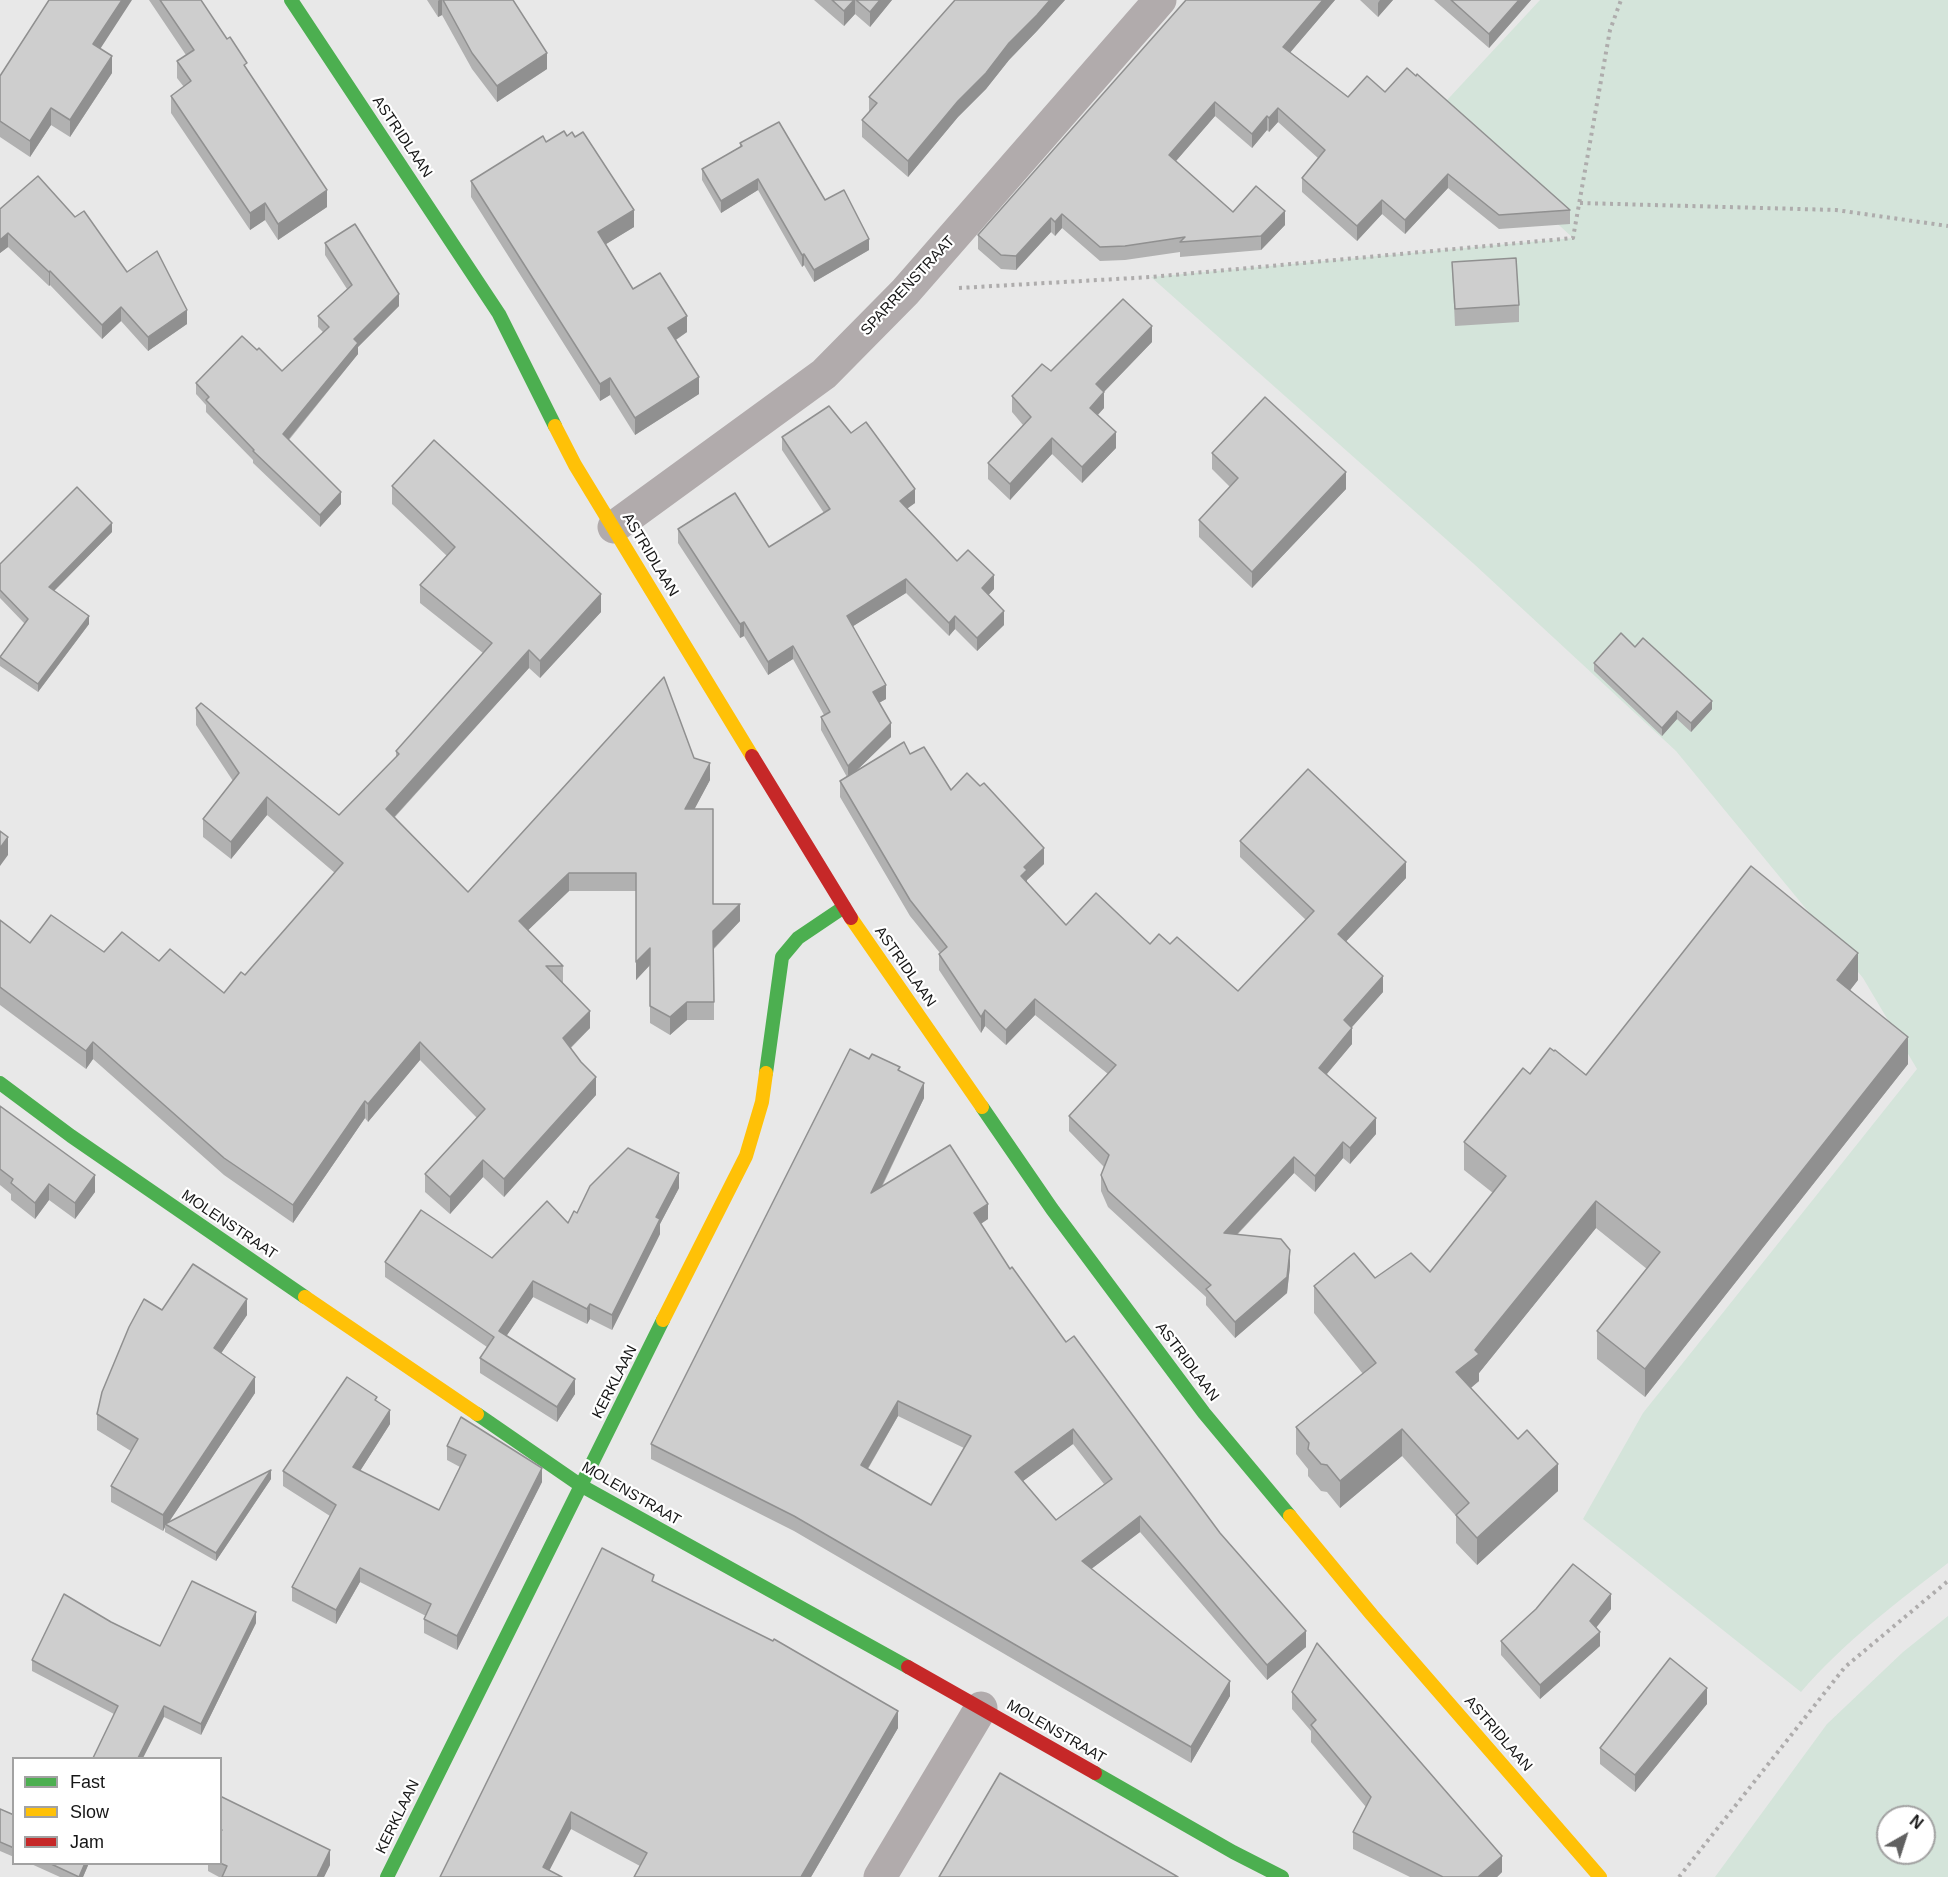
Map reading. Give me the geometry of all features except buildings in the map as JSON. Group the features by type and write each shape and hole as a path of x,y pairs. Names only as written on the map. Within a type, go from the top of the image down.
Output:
{"street":[{"name":"ASTRIDLAAN","path":"291,0 499,314 575,465 844,907 1052,1209 1204,1413 1372,1615 1600,1877"},
{"name":"SPARRENSTRAAT","path":"614,527 824,374 905,292 1160,0"},
{"name":"KERKLAAN","path":"387,1877 580,1485 746,1156 762,1102 782,957 798,938 844,907"},
{"name":"MOLENSTRAAT","path":"0,1083 71,1136 580,1485 981,1708 1233,1852 1282,1877"},
{"path":"880,1877 981,1708"}],"path":[{"path":"905,292 1151,277 1573,238 1610,30 1621,0"},
{"path":"1580,202 1836,210 1948,226"},
{"path":"1679,1877 1845,1667 1948,1581"}],"shaded area":[{"path":"1540,0 1948,0 1948,1563 1853,1640 1801,1692 1583,1519 1643,1413 1917,1069 1863,978 1676,751 1474,564 1151,277 1573,238 1436,112"},
{"path":"1948,1616 1948,1877 1715,1877 1827,1724 1903,1652"}],"traffic: fast":[{"path":"291,0 499,314 555,426"},
{"path":"766,1073 782,957 798,938 844,907"},
{"path":"0,1083 71,1136 305,1297"},
{"path":"982,1107 1052,1209 1204,1413 1290,1516"},
{"path":"387,1877 663,1320"},
{"path":"477,1414 580,1485 908,1667"},
{"path":"1095,1773 1233,1852 1282,1877"}],"traffic: slow":[{"path":"555,426 575,465 752,756"},
{"path":"851,918 982,1107"},
{"path":"663,1320 746,1156 762,1102 766,1073"},
{"path":"305,1297 477,1414"},
{"path":"1290,1516 1372,1615 1600,1877"}],"traffic: jam":[{"path":"752,756 851,918"},
{"path":"908,1667 1095,1773"}]}
